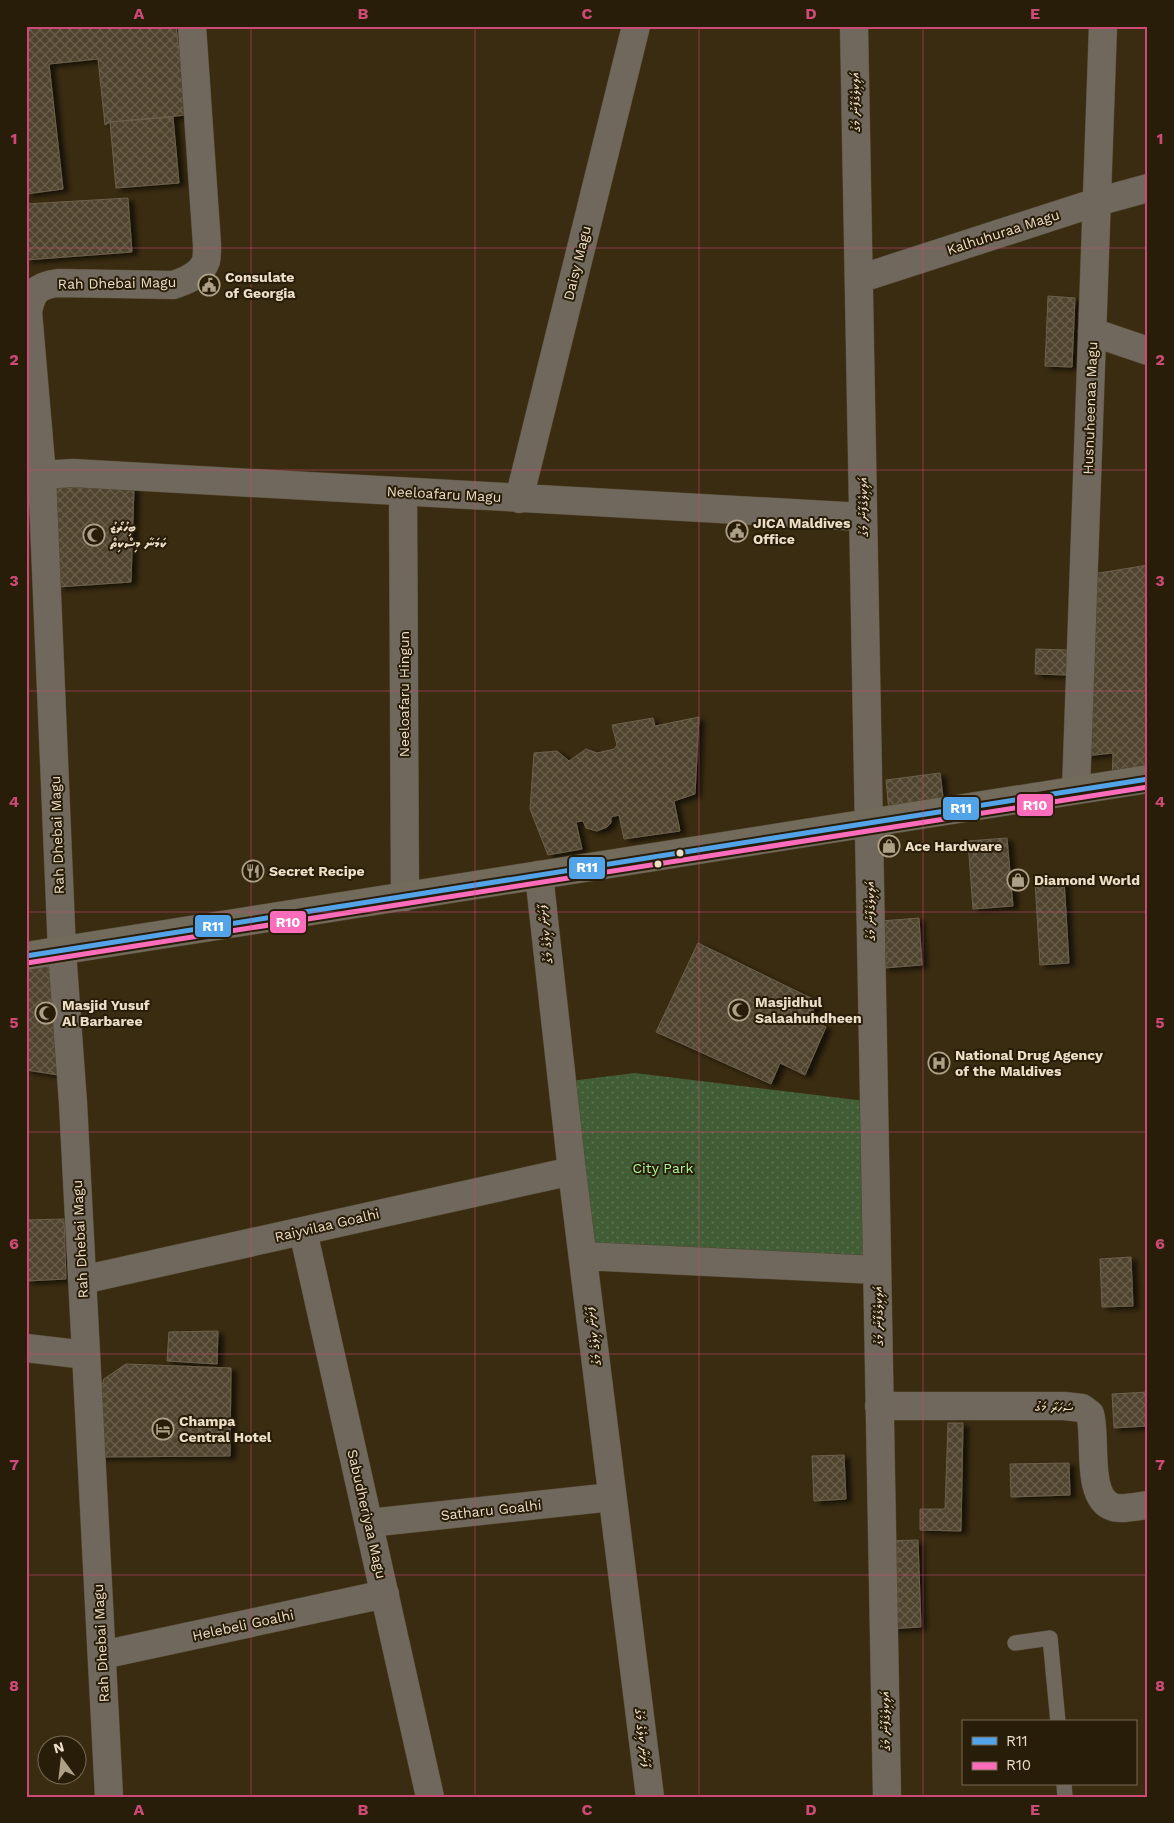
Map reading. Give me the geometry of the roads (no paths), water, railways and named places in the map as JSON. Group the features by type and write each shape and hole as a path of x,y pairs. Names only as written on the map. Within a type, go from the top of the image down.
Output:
{"street":[{"name":"Rah Dhebai Magu","path":"109,1797 82,1280 34,478 28,312 31,298 37,289 47,285 58,283 173,285 191,278 205,263 207,245 192,26"},
{"name":"Daisy Magu","path":"519,499 636,26"},
{"name":"އަލިކިލެގެފާނު މަގު","path":"854,26 887,1797"},
{"name":"Husnuheenaa Magu","path":"1076,790 1102,26"},
{"name":"Kalhuhuraa Magu","path":"859,278 1097,202 1148,188"},
{"path":"1092,332 1148,351"},
{"name":"Neeloafaru Magu","path":"34,478 73,473 863,517"},
{"name":"Neeloafaru Hingun","path":"403,492 405,896"},
{"path":"26,956 1148,779"},
{"name":"ފާށަނާ ކިލެގެ މަގު","path":"539,875 572,1171 650,1797"},
{"name":"Raiyvilaa Goalhi","path":"82,1280 572,1171"},
{"name":"Sabudheriyaa Magu","path":"303,1230 385,1594 425,1796"},
{"path":"583,1256 877,1270"},
{"path":"26,1348 86,1355"},
{"name":"ސަހަރާ މަގު","path":"879,1406 1064,1406 1082,1408 1090,1414 1093,1424 1095,1485 1102,1501 1114,1508 1148,1505"},
{"name":"Satharu Goalhi","path":"369,1523 612,1496"},
{"name":"Helebeli Goalhi","path":"102,1655 385,1594"}],"lane":[{"path":"1015,1643 1050,1638 1058,1720"}],"place":[{"name":"Consulate of Georgia","path":"209,285"},
{"name":"JICA Maldives Office","path":"737,531"},
{"name":"ބިހުރޯޒު ކަމަނާ މިސްކިތް","path":"94,535"},
{"name":"Ace Hardware","path":"889,846"},
{"name":"Secret Recipe","path":"253,871"},
{"name":"Diamond World","path":"1018,880"},
{"name":"Masjidhul Salaahuhdheen","path":"739,1010"},
{"name":"Masjid Yusuf Al Barbaree","path":"46,1013"},
{"name":"National Drug Agency of the Maldives","path":"939,1063"},
{"name":"Champa Central Hotel","path":"163,1429"}],"park label":[{"name":"City Park","path":"663,1168"}]}
